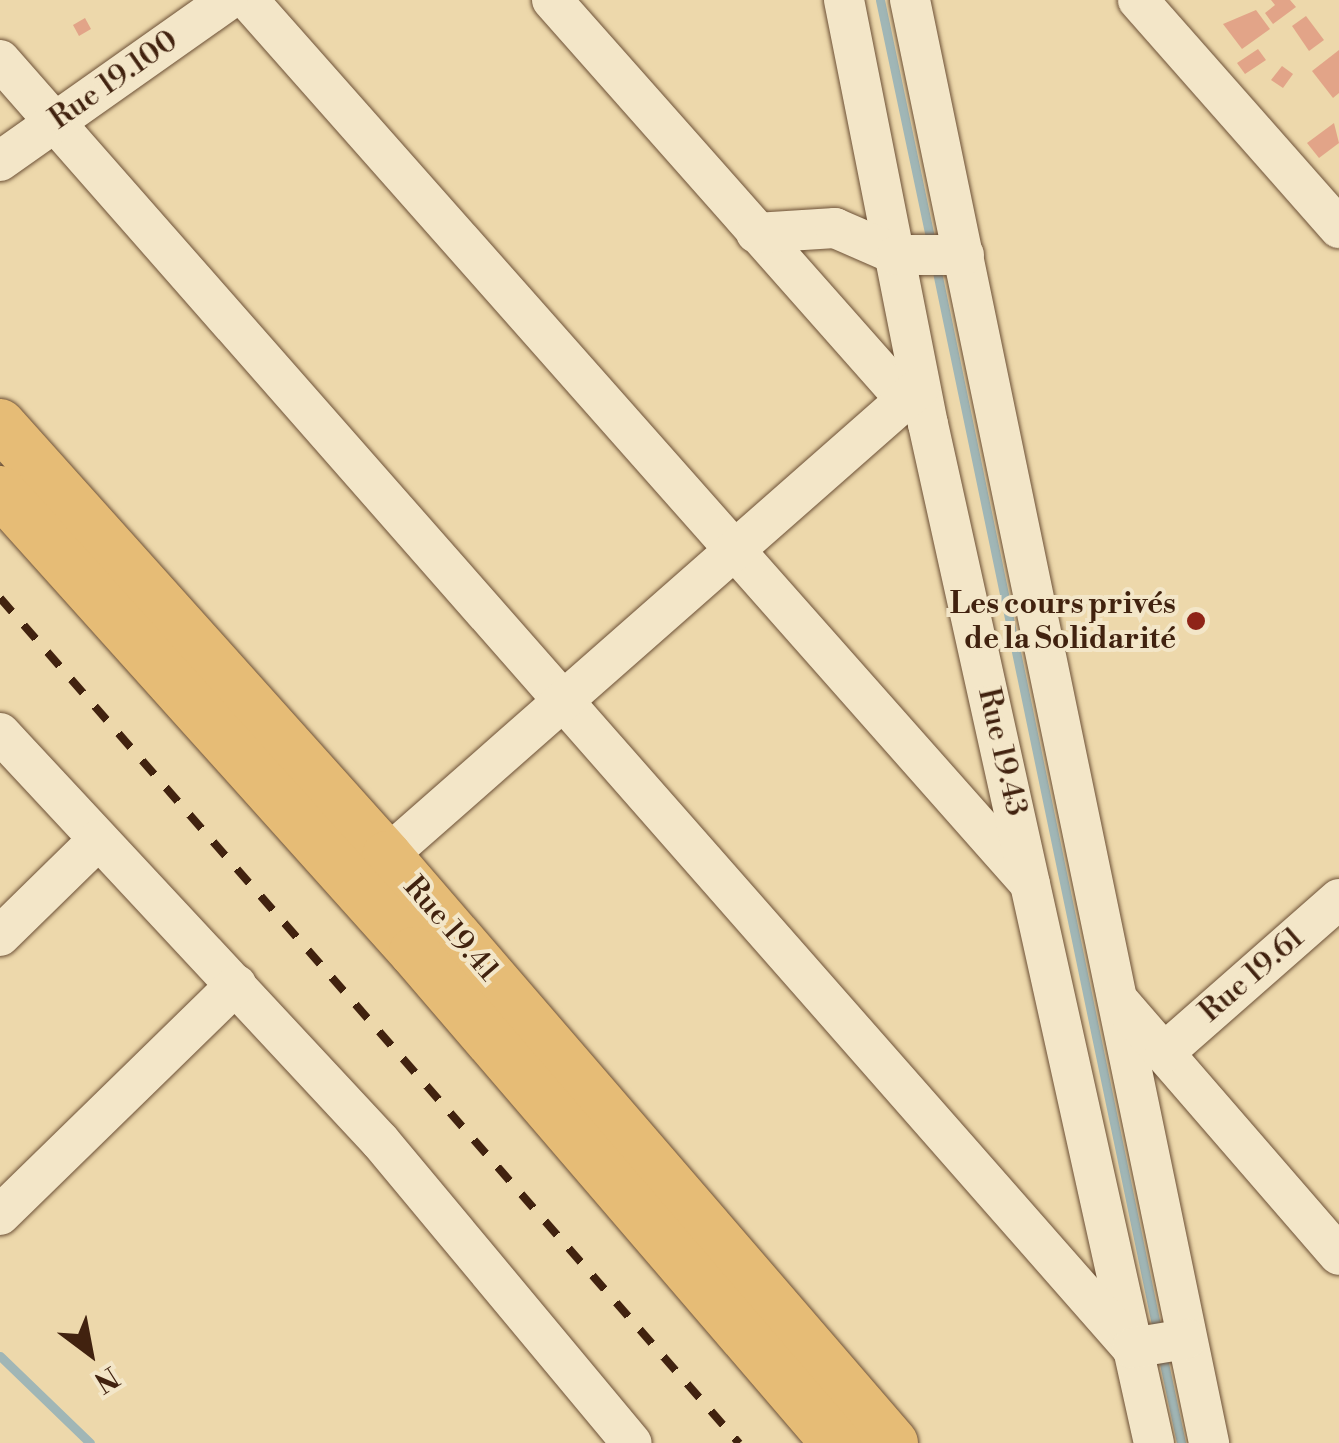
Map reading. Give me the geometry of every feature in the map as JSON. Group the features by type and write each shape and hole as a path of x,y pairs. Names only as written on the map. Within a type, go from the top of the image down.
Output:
{"main road":[{"name":"Rue 19.41","path":"0,424 370,870 836,1443"},
{"name":"Rue 19.41","path":"0,491 370,870 893,1443"}],"street":[{"name":"Rue 19.100","path":"0,161 228,0"},
{"path":"248,0 1032,886"},
{"path":"370,870 736,555 913,393 756,232 552,0"},
{"path":"910,0 1208,1443"},
{"path":"1138,0 1339,228"},
{"name":"Rue 19.43","path":"843,2 896,255 913,393 1032,886 1154,1443"},
{"path":"0,60 562,706 1132,1348 1186,1339"},
{"path":"756,232 835,228 896,255 964,255"},
{"path":"0,734 380,1140 632,1443"},
{"path":"0,936 98,840"},
{"name":"Rue 19.61","path":"1165,1052 1339,899"},
{"path":"1050,966 1111,978 1165,1052 1339,1255"},
{"path":"0,1215 236,985"}],"building":[{"path":"1271,0 1290,0 1296,7 1273,24 1265,13 1275,5"},
{"path":"1256,10 1270,29 1242,49 1223,24"},
{"path":"1306,16 1324,40 1309,51 1292,26"},
{"path":"85,18 91,29 79,36 73,25"},
{"path":"1258,49 1266,60 1245,74 1237,63"},
{"path":"1339,50 1339,93 1333,98 1312,71"},
{"path":"1282,66 1293,74 1283,88 1271,80"},
{"path":"1334,123 1339,143 1319,158 1307,143"}],"waterway":[{"path":"880,0 932,247"},
{"path":"936,267 1158,1334"},
{"path":"1162,1354 1181,1443"},
{"path":"0,1356 90,1443"}],"railway":[{"path":"0,598 739,1443"}],"place":[{"name":"Les cours privés de la Solidarité","path":"1196,621"}]}
